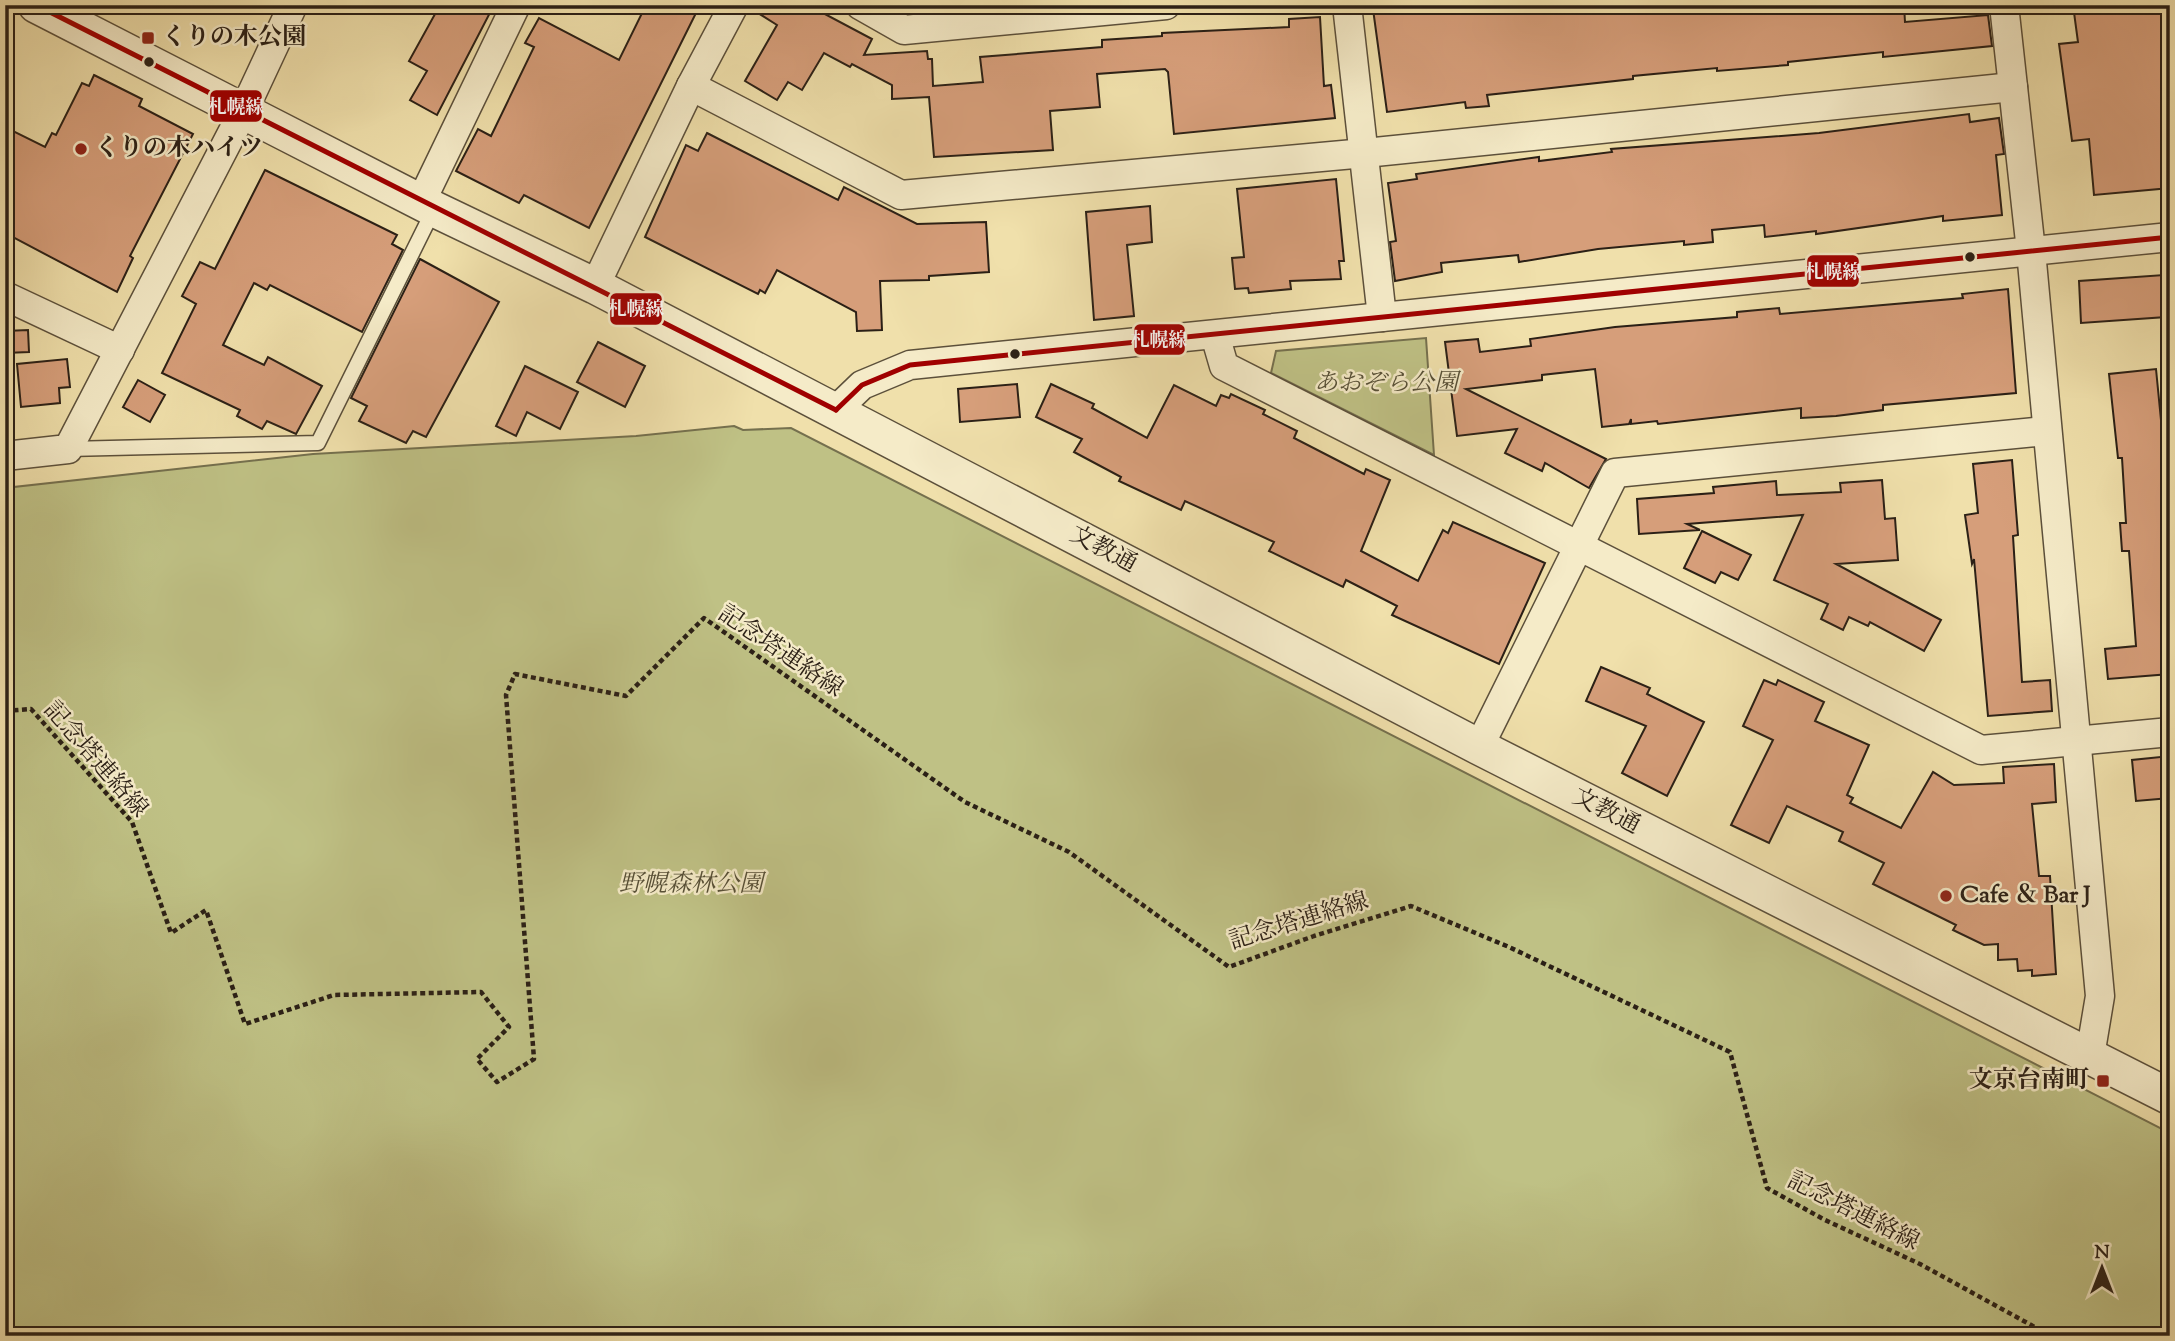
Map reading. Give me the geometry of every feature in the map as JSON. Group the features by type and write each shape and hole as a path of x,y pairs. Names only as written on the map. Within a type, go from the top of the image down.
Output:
{"street":[{"name":"文教通","path":"36,5 428,205 595,286 1479,747 2170,1097"},
{"path":"5,456 68,449 244,110 293,5"},
{"path":"428,205 516,5"},
{"path":"595,286 691,86 734,5"},
{"path":"860,5 904,30 1166,5"},
{"path":"1347,5 1382,317"},
{"path":"2004,5 2031,251 2100,996 2090,1056"},
{"path":"691,86 901,195 1365,153 2013,87"},
{"path":"836,410 862,385 910,365 2170,237"},
{"path":"5,296 120,350"},
{"path":"1215,335 1224,366 1981,750 2170,732"},
{"path":"1479,747 1615,473 2046,431"}],"lane":[{"path":"68,449 318,443 428,205"}],"path":[{"name":"記念塔連絡線","path":"5,711 31,709 132,822 172,933 206,910 245,1024 334,995 481,992 509,1027 477,1059 497,1082 534,1059 506,695 515,674 626,696 704,618 965,802 1069,852 1229,967 1314,936 1411,906 1509,947 1730,1052 1767,1188 1825,1220 1920,1264 2051,1336"}],"green space":[{"path":"910,5 988,5 985,13 934,17"},
{"name":"あおぞら公園","path":"1426,338 1434,455 1271,373 1276,351"},
{"name":"野幌森林公園","path":"734,426 743,430 791,428 2170,1133 2170,1336 5,1336 5,488 313,454 636,436"}],"building":[{"path":"440,5 494,5 437,115 410,100 427,71 409,61"},
{"path":"646,5 700,5 589,228 524,195 519,203 456,171 478,129 491,136 534,47 525,43 539,18 619,60"},
{"path":"751,5 808,5 872,39 864,55 927,51 928,59 932,59 933,86 983,82 980,57 1102,47 1102,40 1162,36 1162,33 1289,27 1289,19 1320,17 1324,86 1331,85 1335,118 1174,134 1168,72 1165,69 1097,74 1100,107 1050,111 1053,150 934,157 929,97 892,99 892,85 852,64 850,67 824,53 802,90 788,82 777,100 745,81 777,25 750,8"},
{"path":"1407,5 1904,5 1905,22 1988,15 1992,46 1883,57 1883,52 1788,62 1788,65 1633,76 1633,79 1487,95 1489,106 1466,108 1465,102 1387,112 1373,9"},
{"path":"2073,5 2124,5 2125,13 2170,9 2170,188 2094,195 2089,139 2072,141 2059,44 2078,42"},
{"path":"94,75 142,99 139,106 193,134 130,256 133,258 117,292 5,233 5,127 45,147 52,133 56,135 82,83 89,86"},
{"path":"1969,114 1970,122 1999,118 2004,154 1996,155 2002,215 1943,221 1943,216 1816,234 1816,231 1765,237 1764,225 1712,230 1713,242 1684,245 1684,241 1598,249 1519,262 1518,255 1441,263 1442,272 1395,281 1390,242 1396,241 1388,183 1417,179 1416,174 1539,157 1539,161 1612,152 1611,149 1819,133"},
{"path":"707,133 838,200 844,187 917,224 986,222 989,272 929,276 929,280 880,281 882,330 857,331 856,312 777,270 765,293 760,290 758,294 645,237 686,145 698,151"},
{"path":"265,170 397,235 392,244 403,250 362,332 270,285 267,290 254,283 223,345 264,365 268,357 322,386 296,434 267,421 262,429 237,416 240,410 162,373 196,304 182,296 200,262 215,269"},
{"path":"1336,179 1344,261 1339,261 1341,279 1290,281 1291,289 1249,293 1248,288 1235,289 1232,258 1244,257 1237,189"},
{"path":"1150,206 1152,242 1127,245 1134,316 1094,320 1086,212"},
{"path":"420,259 499,302 426,437 413,431 406,443 359,421 367,406 351,398"},
{"path":"2164,275 2166,317 2081,323 2079,281"},
{"path":"2008,289 2016,393 1883,405 1883,410 1836,416 1801,418 1801,408 1658,424 1657,421 1631,424 1631,419 1629,424 1602,427 1595,369 1542,375 1542,380 1466,389 1606,459 1589,488 1545,463 1542,471 1505,453 1517,429 1457,436 1445,342 1478,339 1480,352 1531,346 1530,339 1615,327 1737,317 1737,312 1779,308 1780,314 1963,298 1962,294"},
{"path":"28,330 29,352 5,353 5,331"},
{"path":"598,342 645,366 625,407 577,382"},
{"path":"67,359 70,387 59,388 60,403 21,407 17,364"},
{"path":"525,366 578,392 560,429 527,412 516,436 496,426"},
{"path":"2156,369 2161,420 2170,420 2170,674 2108,679 2105,649 2136,646 2129,551 2122,551 2120,523 2126,523 2122,458 2118,458 2109,374"},
{"path":"138,380 165,395 150,422 123,407"},
{"path":"1017,384 1020,417 960,422 958,389"},
{"path":"1051,384 1094,404 1092,408 1147,438 1174,385 1216,406 1221,395 1229,398 1231,394 1265,410 1263,414 1297,431 1294,438 1364,474 1366,469 1390,480 1361,551 1418,581 1443,530 1448,533 1453,522 1545,563 1499,664 1392,615 1397,606 1346,580 1343,587 1269,551 1274,542 1185,501 1181,510 1119,481 1121,477 1074,452 1082,439 1036,417"},
{"path":"2012,460 2018,535 2013,536 2022,682 2050,680 2052,711 1988,716 1974,559 1972,564 1965,515 1978,513 1973,464"},
{"path":"1882,480 1885,519 1895,518 1898,560 1836,564 1941,620 1924,651 1870,622 1868,626 1849,617 1843,630 1821,619 1828,604 1774,580 1803,515 1687,524 1700,530 1639,534 1637,499 1714,493 1713,487 1776,481 1777,495 1841,492 1840,483"},
{"path":"1702,531 1751,555 1738,580 1721,572 1715,583 1684,568"},
{"path":"1601,667 1650,688 1647,694 1704,722 1667,796 1622,773 1646,726 1586,701"},
{"path":"1764,680 1776,685 1778,680 1824,702 1815,721 1869,745 1847,795 1853,798 1850,803 1901,828 1933,772 1954,785 2004,783 2003,767 2054,764 2056,802 2032,804 2039,876 2050,876 2056,974 2032,976 2032,970 2018,971 2017,959 1998,960 1998,944 1984,945 1953,930 1956,925 1873,884 1884,863 1839,841 1843,832 1787,806 1769,843 1731,825 1773,740 1743,726"},
{"path":"2170,756 2170,798 2136,801 2132,760"}],"transit line":[{"name":"札幌線","path":"36,5 836,410"},
{"name":"札幌線","path":"836,410 862,385 910,365 2170,237"}],"place":[{"name":"くりの木公園","path":"148,38"},
{"name":"くりの木ハイツ","path":"81,149"},
{"name":"Cafe ＆ Bar J","path":"1946,896"},
{"name":"文京台南町","path":"2103,1081"}]}
